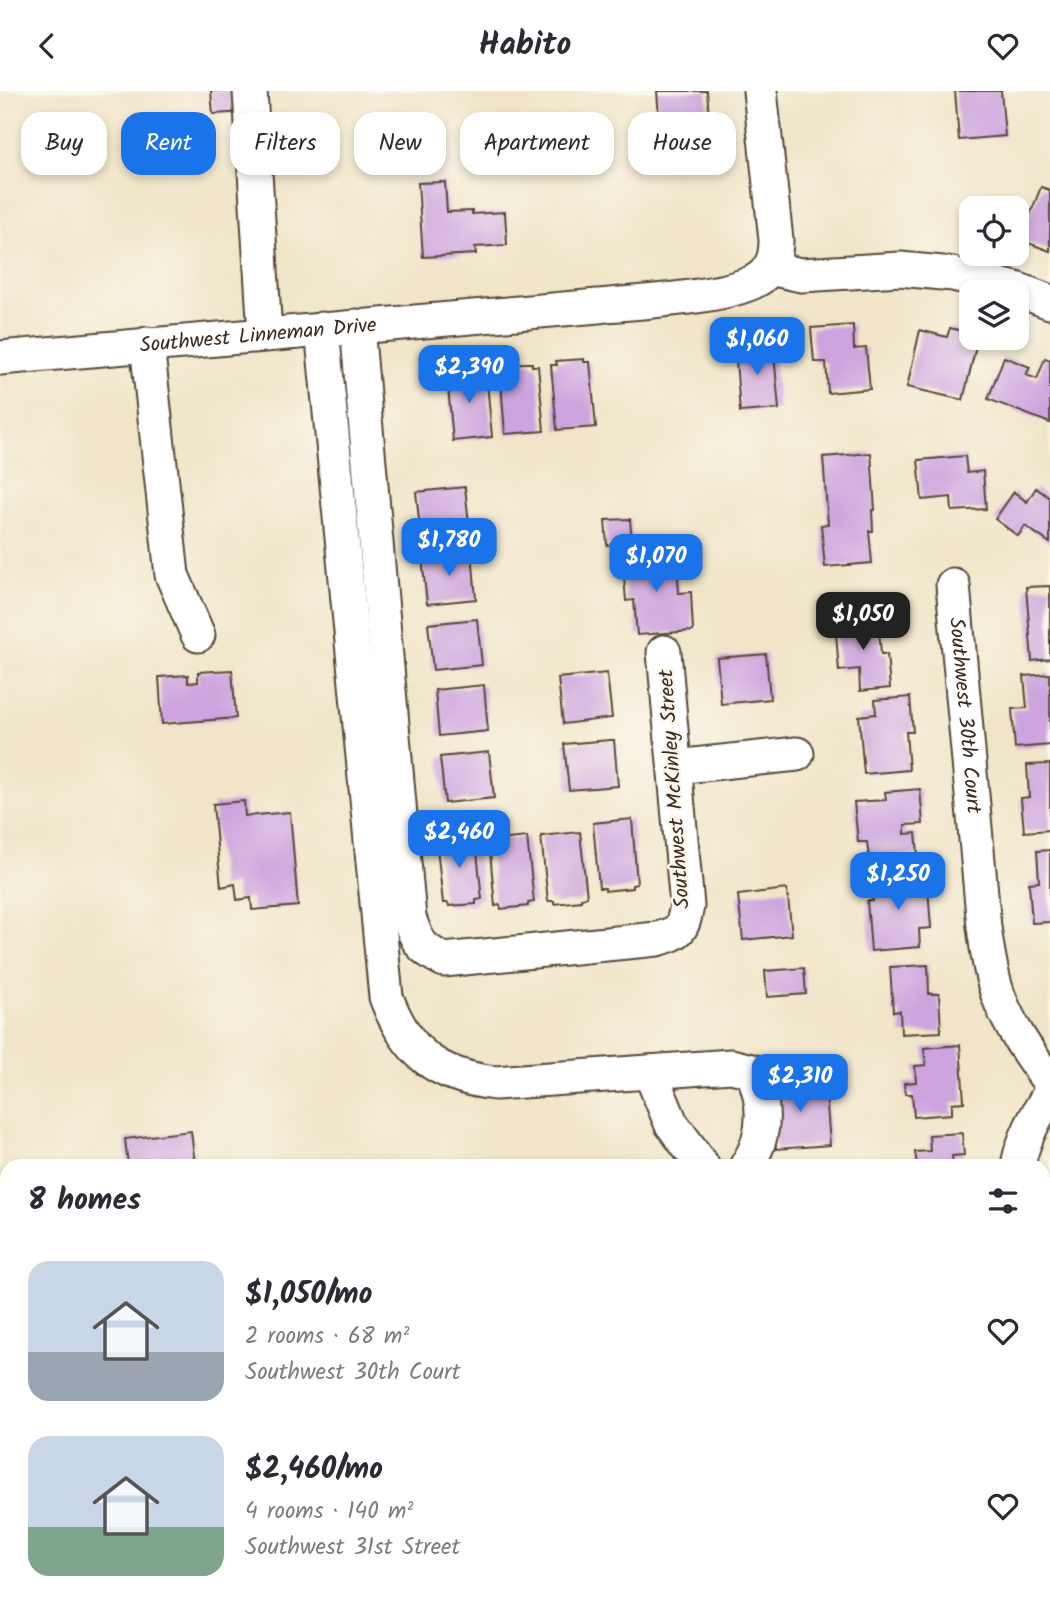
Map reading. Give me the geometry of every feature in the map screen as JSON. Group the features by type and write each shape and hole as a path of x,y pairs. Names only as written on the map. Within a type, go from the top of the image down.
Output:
{"street":[{"path":"250,91 265,334"},
{"path":"760,91 776,240 776,252 769,268 801,275 900,269 939,273 1016,289 1050,302"},
{"name":"Southwest Linneman Drive","path":"0,358 680,297 740,287 758,279 769,268"},
{"name":"Southwest McKinley Street","path":"357,326 409,918 416,939 428,952 444,960 657,939 673,934 683,925 687,906 664,652"},
{"path":"322,329 386,997 395,1021 407,1040 427,1059 459,1077 477,1081 495,1083 731,1066 752,1071 763,1105 757,1146 750,1159"},
{"path":"147,344 172,575 198,635"},
{"name":"Southwest 30th Court","path":"953,585 989,961 997,993 1013,1027 1050,1083"},
{"path":"675,767 797,754"},
{"path":"650,1072 671,1123 698,1159"},
{"path":"1020,1159 1033,1123 1050,1093"}],"building":[{"path":"211,91 244,91 246,112 213,112"},
{"path":"657,91 707,91 709,112 659,112"},
{"path":"955,91 1001,91 1005,136 959,140"},
{"path":"445,182 447,212 505,212 507,245 475,247 476,254 423,257 418,183"},
{"path":"1041,187 1050,190 1050,251 1029,243 1029,217"},
{"path":"853,325 854,349 866,348 870,389 828,393 826,362 814,362 811,328"},
{"path":"950,328 959,330 959,350 975,350 963,400 907,387 920,330 947,337"},
{"path":"768,340 768,344 773,343 779,409 740,412 735,347 740,346 740,343"},
{"path":"1004,357 1030,367 1026,375 1037,379 1045,358 1050,360 1050,423 988,399"},
{"path":"584,359 584,362 590,362 596,427 557,430 551,365 557,365 556,361"},
{"path":"524,363 538,366 544,431 505,434 500,369 505,368 505,365"},
{"path":"480,369 481,373 486,372 492,437 453,441 447,376 453,375 453,372"},
{"path":"871,453 875,510 872,510 873,531 869,531 872,563 825,567 821,525 828,524 823,457"},
{"path":"965,456 967,473 983,471 986,509 952,511 951,497 922,500 918,460"},
{"path":"465,487 470,533 421,538 416,492"},
{"path":"1036,488 1050,498 1050,543 1025,526 1018,536 995,519 1014,492 1027,502"},
{"path":"630,519 632,543 607,545 605,520"},
{"path":"667,550 667,563 677,562 679,593 691,592 693,631 637,635 634,600 626,601 622,553"},
{"path":"472,553 476,599 427,604 422,558"},
{"path":"1050,586 1050,659 1032,661 1026,587"},
{"path":"878,617 881,654 887,654 890,688 860,691 859,669 839,671 835,621"},
{"path":"477,619 482,665 433,670 428,624"},
{"path":"766,654 770,699 721,704 717,658"},
{"path":"232,670 236,718 162,724 159,677 188,675 188,683 198,682 198,672"},
{"path":"607,673 612,718 563,724 558,678"},
{"path":"1050,674 1050,745 1015,748 1012,709 1027,708 1024,676"},
{"path":"484,685 488,731 439,736 435,690"},
{"path":"910,697 913,732 906,732 909,770 864,774 859,716 876,714 875,700"},
{"path":"614,740 618,786 569,790 564,744"},
{"path":"489,752 494,798 445,803 440,757"},
{"path":"1050,764 1050,830 1024,832 1021,798 1029,797 1027,765"},
{"path":"920,789 923,824 905,825 905,834 916,833 918,854 869,857 867,842 858,842 854,802 886,800 885,792"},
{"path":"244,801 245,816 290,812 298,906 252,910 251,898 237,900 235,884 221,887 213,804"},
{"path":"632,819 637,884 632,885 632,888 605,891 605,888 599,888 593,823"},
{"path":"580,832 587,897 581,898 581,901 554,904 554,901 548,901 541,836"},
{"path":"475,834 482,899 476,900 476,904 449,906 448,903 443,903 436,838"},
{"path":"527,837 534,902 528,903 528,906 501,909 500,905 495,906 489,841"},
{"path":"1050,850 1050,922 1032,923 1029,883 1039,882 1037,851"},
{"path":"927,875 931,928 919,929 920,947 871,951 867,901 873,901 871,880"},
{"path":"787,889 792,935 743,940 738,895"},
{"path":"928,965 929,994 939,994 941,1032 901,1034 900,1011 893,1012 890,967"},
{"path":"804,968 806,994 767,997 765,971"},
{"path":"960,1045 964,1102 952,1103 952,1114 914,1117 912,1094 905,1094 904,1083 916,1082 915,1066 926,1065 924,1048"},
{"path":"825,1079 830,1145 776,1149 770,1083"},
{"path":"191,1131 194,1159 127,1159 125,1139"},
{"path":"962,1133 964,1155 952,1156 952,1159 916,1159 915,1152 930,1151 929,1135"}]}
